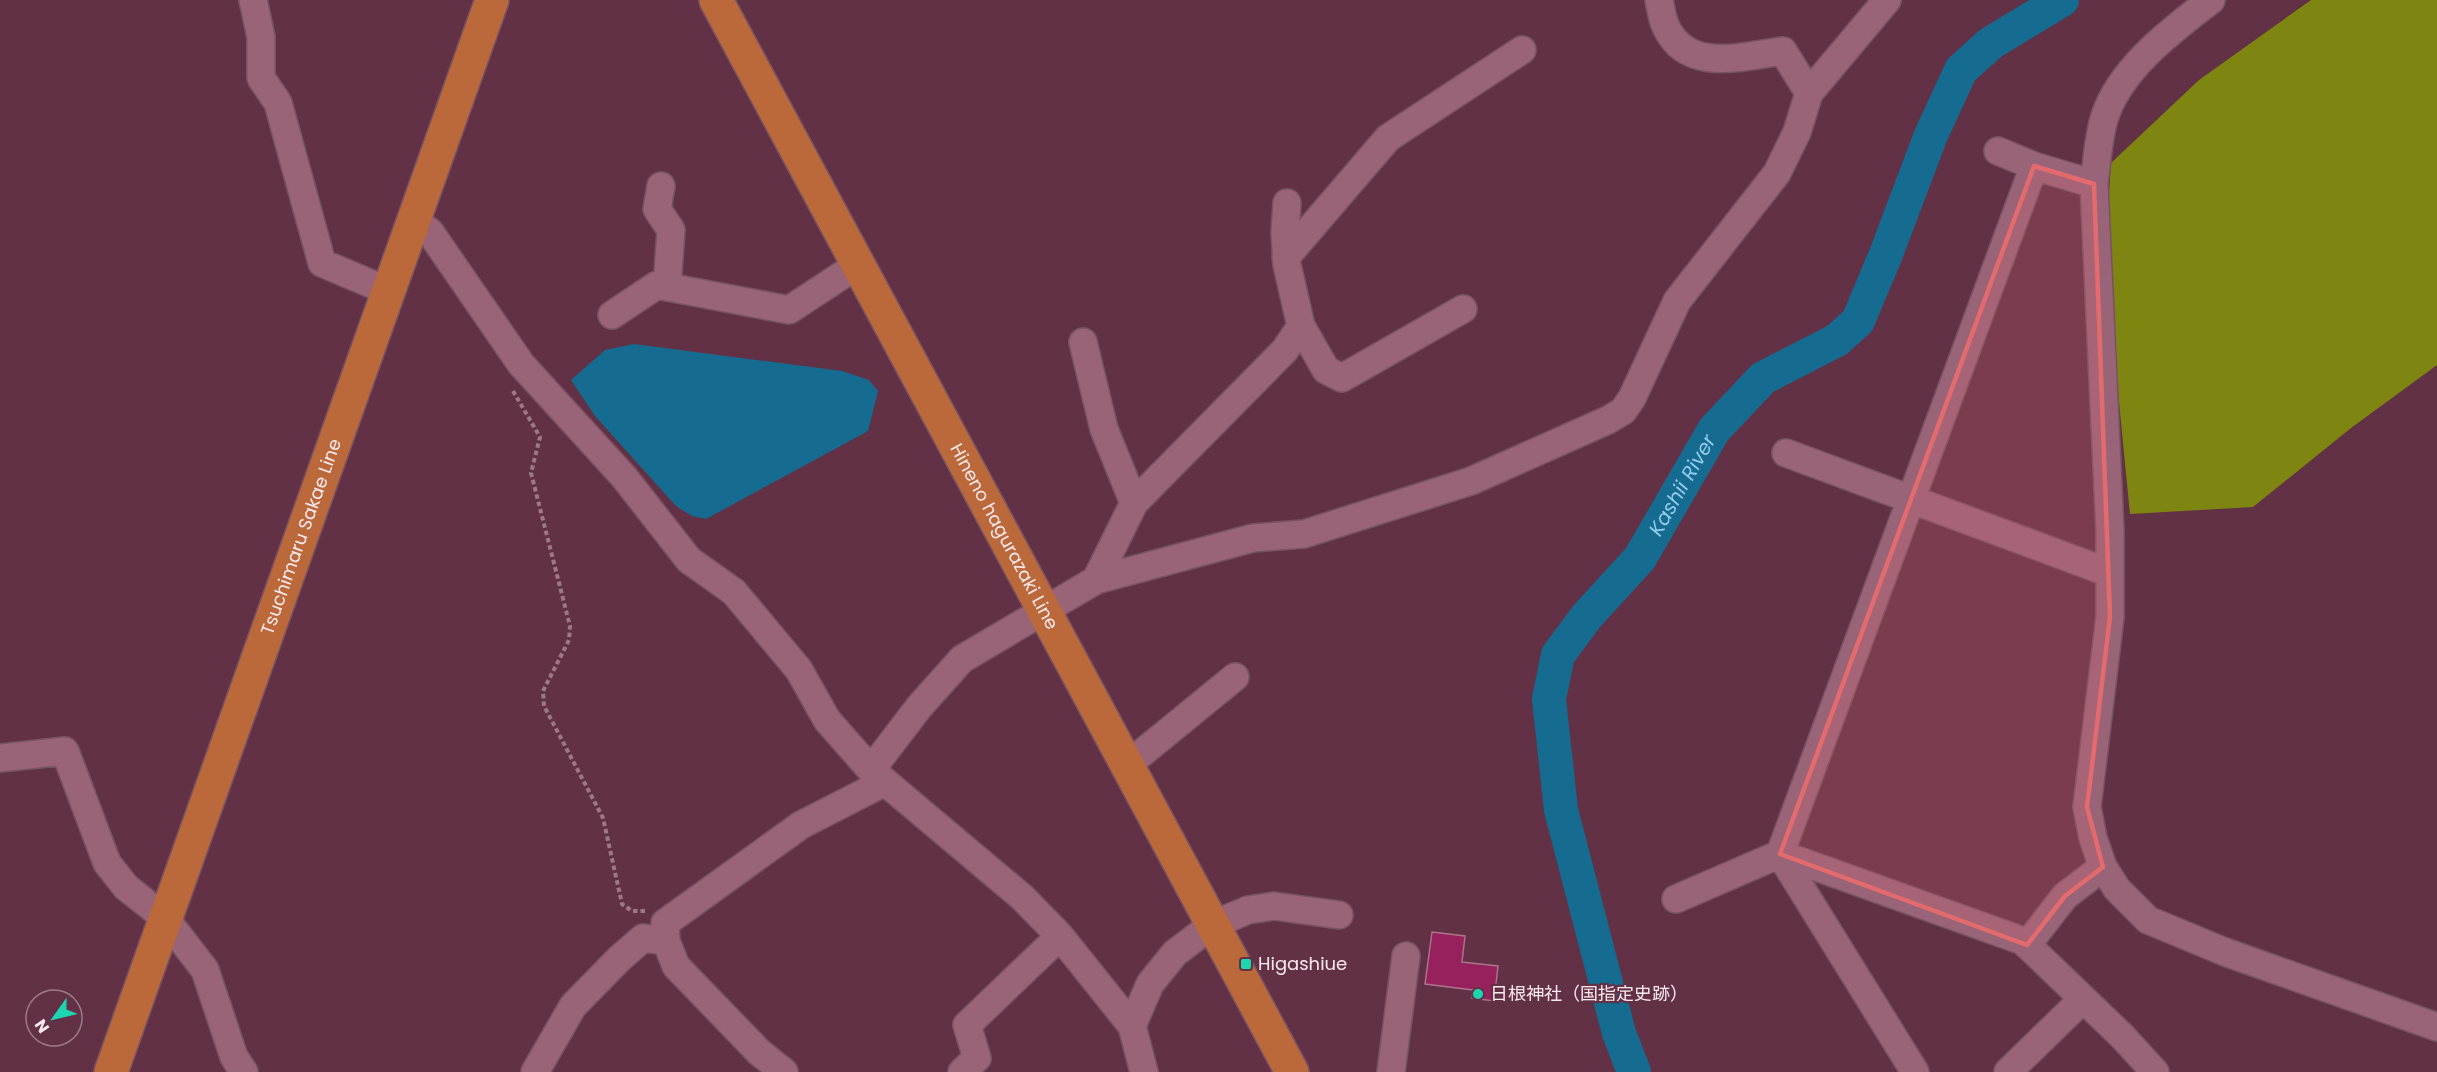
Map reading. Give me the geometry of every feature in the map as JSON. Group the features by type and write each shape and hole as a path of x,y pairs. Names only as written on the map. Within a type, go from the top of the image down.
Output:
{"main road":[{"name":"Tsuchimaru Sakae Line","path":"111,1072 492,0"},
{"name":"Hineno hagurazaki Line","path":"716,0 1292,1072"}],"street":[{"path":"254,0 261,37 261,78 278,102 322,263 387,291"},
{"path":"1659,0 1665,26 1676,43 1694,56 1717,60 1784,51 1809,93"},
{"path":"535,1072 573,1006 643,938 665,932 801,825 878,776 919,707 962,659 1096,580 1253,538 1304,534 1460,484 1608,420 1623,411 1632,398 1677,301 1777,173 1797,132 1809,93 1887,0"},
{"path":"2211,0 2145,54 2121,86 2104,117 2094,184 2109,508 2110,617 2087,807 2093,838 2103,867 2117,889 2148,920 2225,952 2437,1027"},
{"path":"1286,257 1388,138 1522,50"},
{"path":"1998,151 2034,166 2094,184"},
{"path":"1780,854 2034,166"},
{"path":"661,186 657,209 671,230 667,287"},
{"path":"1287,203 1286,257 1301,326 1326,370 1342,378 1463,309"},
{"path":"413,219 430,232 521,364 624,477 688,560 734,592 799,670 827,720 878,776 1023,898 1060,936 1132,1026 1144,1072"},
{"path":"612,315 657,285 789,310 859,264"},
{"path":"1096,580 1134,503 1285,350 1301,326"},
{"path":"1083,342 1104,429 1134,503"},
{"path":"1786,453 2110,573"},
{"path":"1126,766 1234,677"},
{"path":"0,758 65,752 107,863 126,887 165,918 205,970 234,1057 244,1072"},
{"path":"1780,854 1915,1072"},
{"path":"1676,898 1780,854 2023,941 2123,1037 2155,1072"},
{"path":"2027,945 2065,896 2103,867"},
{"path":"1132,1026 1150,984 1174,954 1212,925 1248,910 1274,906 1339,915"},
{"path":"665,932 676,966 759,1052 784,1072"},
{"path":"962,1072 977,1058 967,1025 1060,936"},
{"path":"1391,1072 1406,956"},
{"path":"2008,1072 2083,999"}],"path":[{"path":"521,364 505,378 540,437 531,473 570,626 569,640 543,691 544,706 603,818 622,904 632,911 657,910 665,932"}],"highlighted area":[{"path":"2034,166 2094,184 2110,617 2087,807 2103,867 2065,896 2027,945 1780,854"}],"shaded area":[{"path":"2311,0 2437,0 2437,365 2351,428 2253,507 2130,514 2113,341 2106,239 2111,163 2199,80"}],"water":[{"path":"634,344 842,371 869,380 878,391 868,431 706,519 692,516 676,506 595,416 571,380 605,350"}],"building":[{"path":"1432,932 1465,936 1462,962 1498,966 1494,1001 1472,998 1473,990 1425,984"}],"waterway":[{"name":"Kashii River","path":"1634,1072 1619,1033 1561,810 1549,699 1558,655 1587,616 1640,558 1714,430 1763,378 1837,340 1858,321 1931,135 1961,70 1991,43 2062,0"}],"place":[{"name":"Higashiue","path":"1246,964"},
{"name":"日根神社（国指定史跡）","path":"1478,994"}]}
